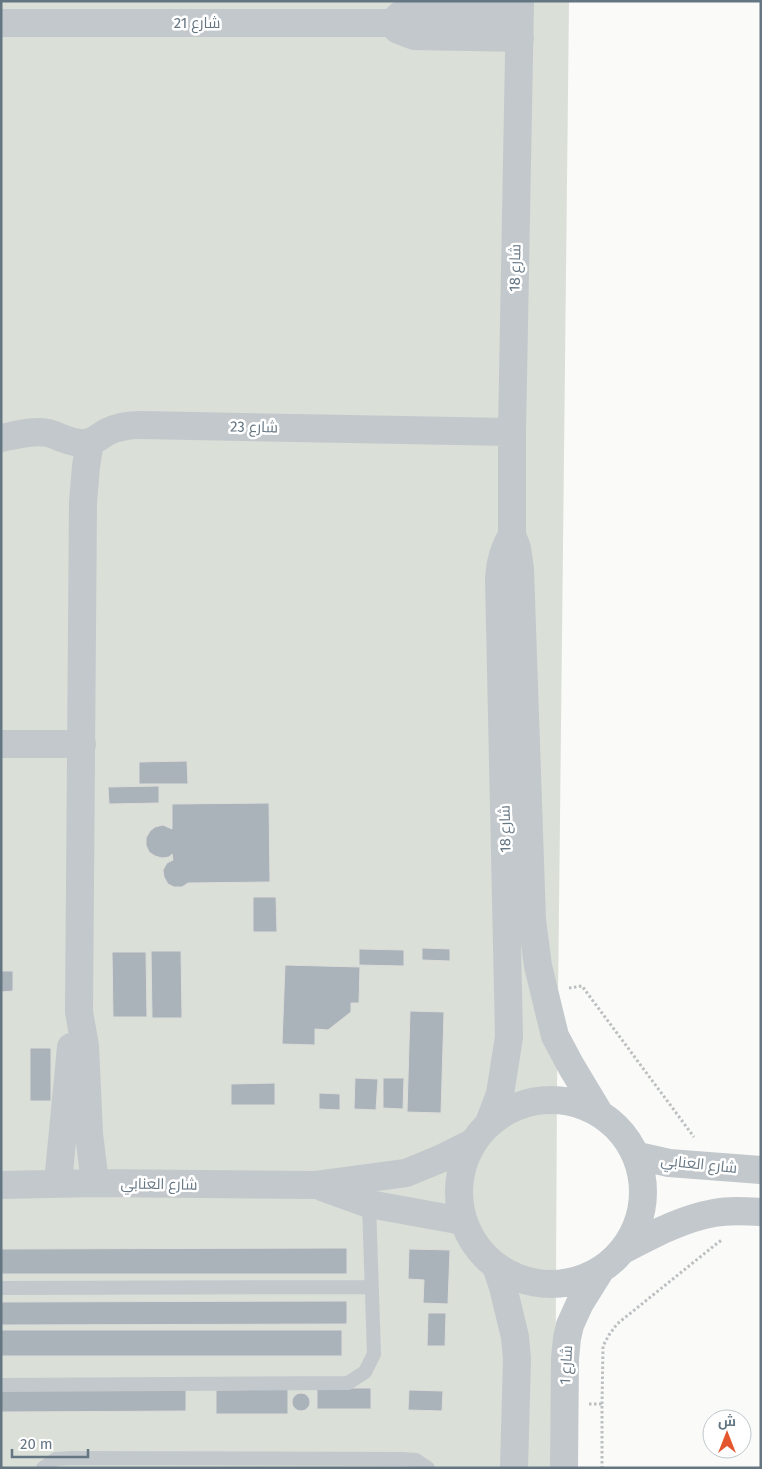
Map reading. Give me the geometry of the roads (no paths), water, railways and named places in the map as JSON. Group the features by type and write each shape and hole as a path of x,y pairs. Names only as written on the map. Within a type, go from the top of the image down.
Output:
{"street":[{"name":"شارع 21","path":"1,23 76,12 392,23 400,16 414,11 520,6"},
{"name":"شارع 18","path":"520,6 512,432 512,535 517,548 520,569 532,920 538,966 555,1036 598,1111"},
{"path":"392,23 398,30 414,36 520,38"},
{"name":"شارع 23","path":"90,442 117,428 141,425 512,432"},
{"path":"1,438 45,433 83,444 90,442 83,502 79,1012 85,1046 95,1183"},
{"name":"شارع 18","path":"496,1266 482,1253 471,1238 463,1221 459,1201 459,1181 463,1161 481,1133 500,1094 509,1037 499,578 504,547 512,535"},
{"path":"1,744 82,744"},
{"path":"58,1183 71,1048 79,1012"},
{"name":"شارع العنابي","path":"1,1185 95,1183 316,1185 406,1173 481,1133 514,1107 542,1100 571,1101 598,1111"},
{"path":"496,1266 520,1279 547,1284 575,1282 600,1271 613,1262 624,1250 637,1230 644,1205 644,1180 638,1156 622,1131 598,1111"},
{"name":"شارع العنابي","path":"638,1156 669,1163 761,1170"},
{"name":"شارع العنابي","path":"316,1185 369,1204 463,1221"},
{"path":"624,1250 686,1220 714,1213 761,1212"},
{"path":"496,1266 515,1337 517,1360 514,1468"},
{"name":"شارع 1","path":"564,1468 565,1359 567,1338 570,1325 580,1303 600,1271"}],"lane":[{"path":"1,1384 348,1383 365,1372 374,1354 369,1204"},
{"path":"1,1288 371,1287"},
{"path":"43,1468 56,1459 72,1458 402,1459 416,1460 428,1468"}]}
